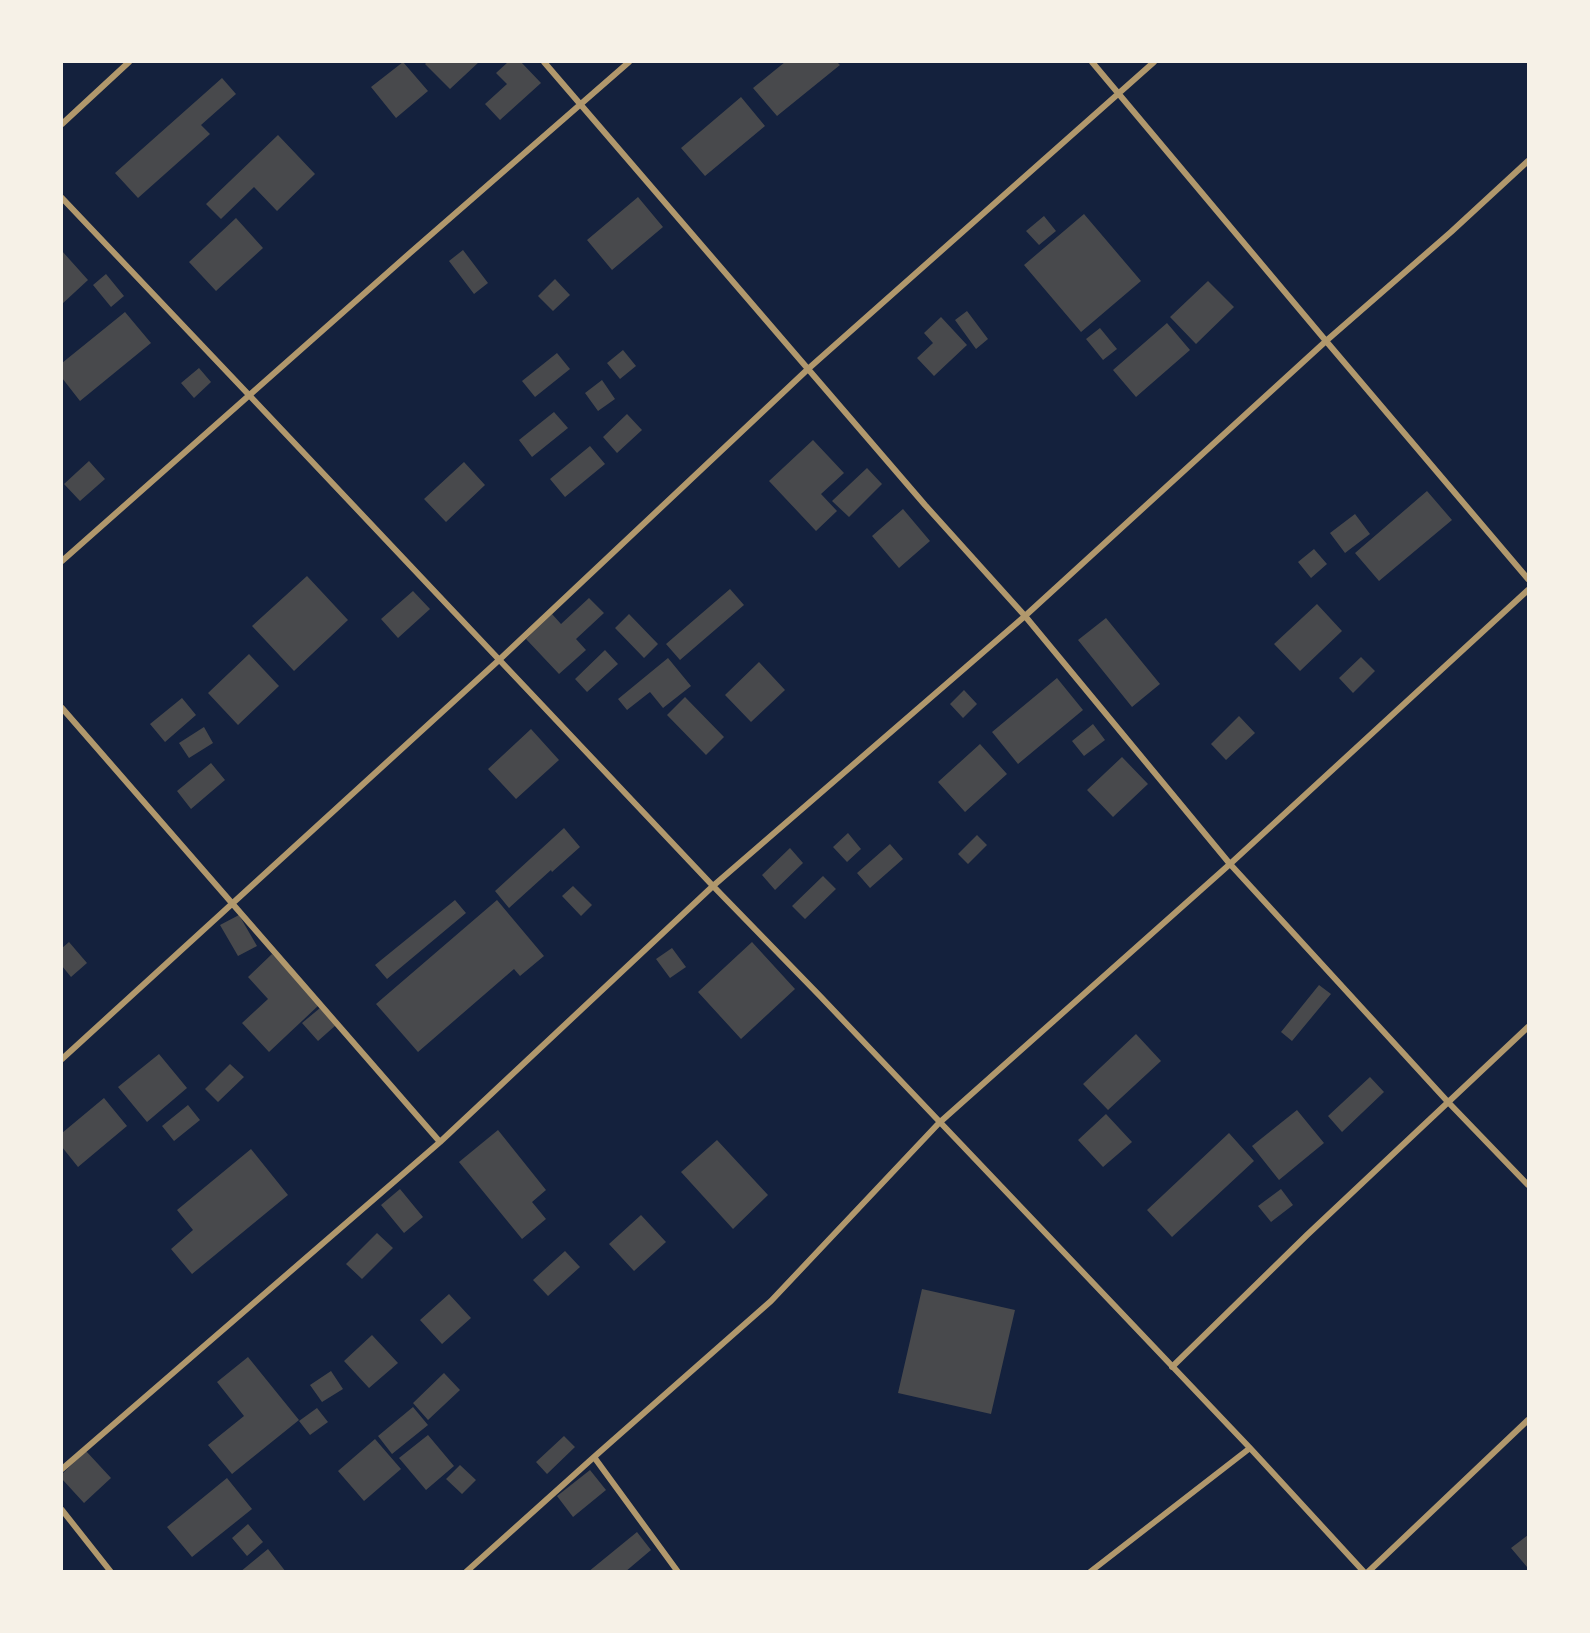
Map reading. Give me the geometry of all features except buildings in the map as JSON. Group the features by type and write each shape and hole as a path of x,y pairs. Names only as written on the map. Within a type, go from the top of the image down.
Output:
{"street":[{"path":"62,124 129,62"},
{"path":"543,62 925,505 1025,616 1230,864 1448,1102 1528,1185"},
{"path":"62,561 249,394 629,62"},
{"path":"1092,62 1528,579"},
{"path":"62,1059 499,660 808,369 1154,62"},
{"path":"62,1469 440,1142 713,886 1025,616 1326,341 1528,161"},
{"path":"62,198 1366,1572 1528,1420"},
{"path":"466,1572 771,1301 939,1123 1230,864 1528,590"},
{"path":"62,708 440,1142"},
{"path":"1172,1367 1307,1235 1528,1027"},
{"path":"1090,1572 1250,1448"},
{"path":"594,1457 678,1572"},
{"path":"62,1510 111,1572"}]}
